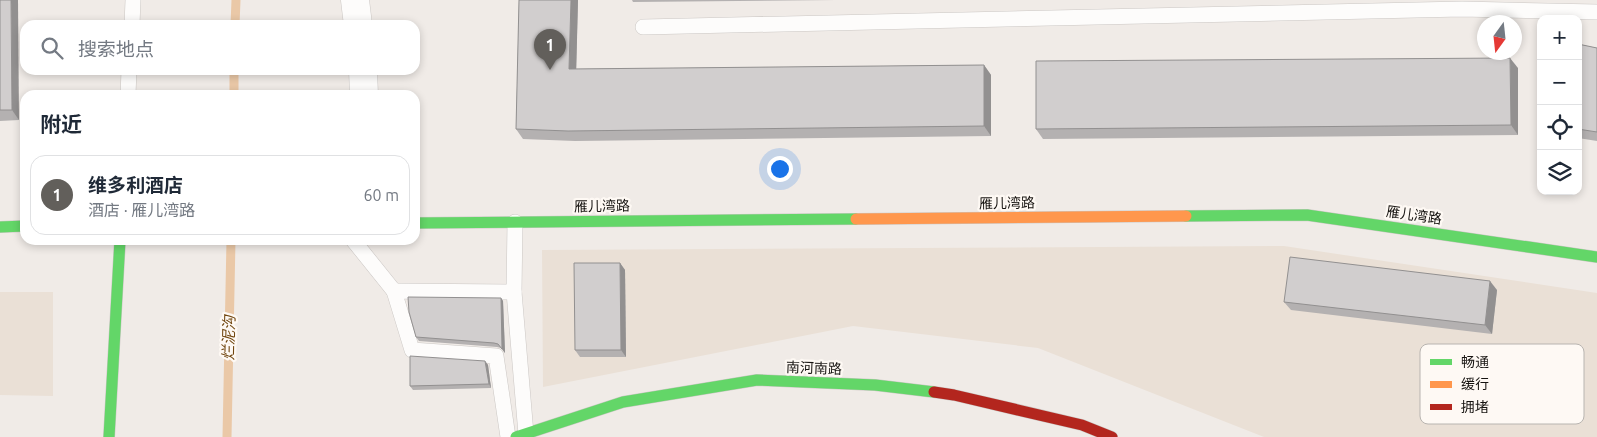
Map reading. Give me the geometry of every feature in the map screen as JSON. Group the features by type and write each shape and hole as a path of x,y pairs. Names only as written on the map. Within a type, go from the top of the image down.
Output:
{"main road":[{"name":"雁儿湾路","path":"420,223 1307,215 1597,257"},
{"path":"0,227 20,226"},
{"path":"109,437 120,245"},
{"name":"南河南路","path":"521,435 623,402 757,380 875,385 954,395 1082,425 1112,437"}],"street":[{"path":"355,0 357,20"},
{"path":"363,75 364,90"}],"lane":[{"path":"132,20 133,0"},
{"path":"643,27 1462,9 1597,12"},
{"path":"128,90 129,75"},
{"path":"515,222 514,292 521,435"},
{"path":"357,245 394,291 412,350 496,356 508,437"},
{"path":"394,291 514,292"}],"shaded area":[{"path":"1284,246 1597,293 1597,437 1264,437 1038,348 853,326 543,387 542,250"},
{"path":"0,292 53,292 53,396 0,395"}],"building":[{"path":"0,0 11,0 12,110 0,110"},
{"path":"519,0 571,0 569,69 984,65 984,126 568,131 516,129"},
{"path":"1582,45 1597,48 1597,132 1582,130"},
{"path":"1477,58 1477,60 1510,60 1511,125 1036,129 1036,61"},
{"path":"1290,257 1490,281 1485,325 1284,302"},
{"path":"574,263 620,263 621,350 575,350"},
{"path":"408,297 501,298 502,349 498,344 494,343 416,337 409,312"},
{"path":"410,356 485,361 489,384 410,386"}],"waterway":[{"name":"烂泥沟","path":"235,20 236,0"},
{"name":"烂泥沟","path":"234,75 234,90"},
{"name":"烂泥沟","path":"227,437 231,245"}],"traffic: fast":[{"path":"1186,216 1307,215 1597,257"},
{"path":"420,223 856,219"},
{"path":"0,227 20,226"},
{"path":"109,437 120,245"},
{"path":"516,437 623,402 757,380 875,385 934,392"}],"traffic: slow":[{"path":"856,219 1186,216"}],"traffic: jam":[{"path":"934,392 1082,425 1112,437"}],"place":[{"name":"维多利酒店","path":"550,70"}]}
